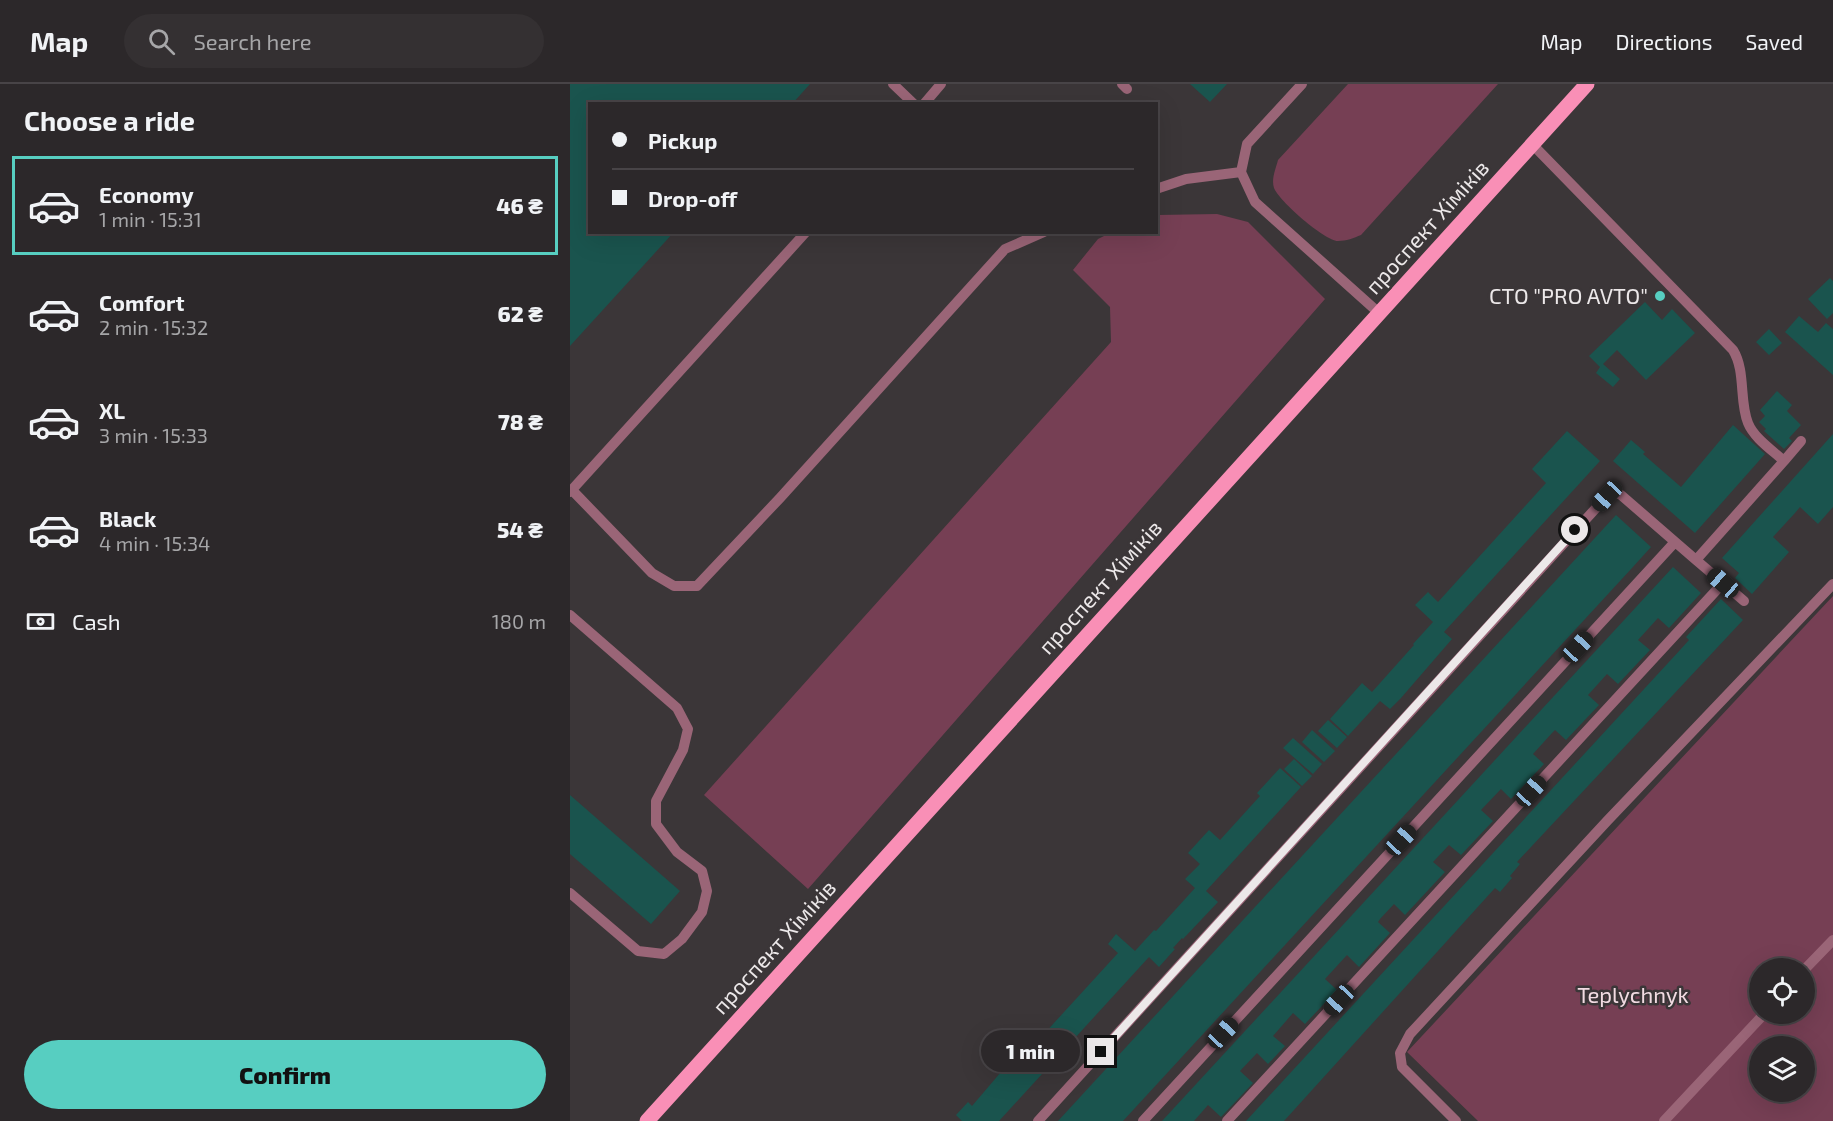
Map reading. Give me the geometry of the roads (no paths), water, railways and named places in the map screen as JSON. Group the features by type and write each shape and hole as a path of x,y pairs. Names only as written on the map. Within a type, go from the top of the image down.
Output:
{"main road":[{"name":"проспект Хіміків","path":"647,1121 1587,84"}],"lane":[{"path":"893,84 912,102"},
{"path":"926,102 941,84"},
{"path":"1302,84 1247,144 1241,172 1255,202 1379,313"},
{"path":"1533,145 1733,350 1738,363 1750,427 1784,461"},
{"path":"1158,188 1186,179 1241,172"},
{"path":"804,234 571,491 652,573 674,586 697,586 780,498 1005,249 1039,234"},
{"path":"1696,560 1801,441"},
{"path":"1038,1121 1607,496 1614,492 1621,495 1744,601"},
{"path":"1143,1121 1675,542"},
{"path":"1227,1121 1723,583"},
{"path":"1456,1121 1402,1066 1400,1053 1410,1034 1608,820 1833,584"},
{"path":"570,615 677,708 688,729 683,750 656,801 656,824 677,852 702,871 707,891 702,912 682,939 664,954 638,951 570,892"},
{"path":"1815,959 1833,940"},
{"path":"1664,1121 1755,1024"}],"place":[{"name":"СТО \"PRO AVTO\"","path":"1660,296"}],"park label":[{"name":"Teplychnyk","path":"1633,995"}]}
